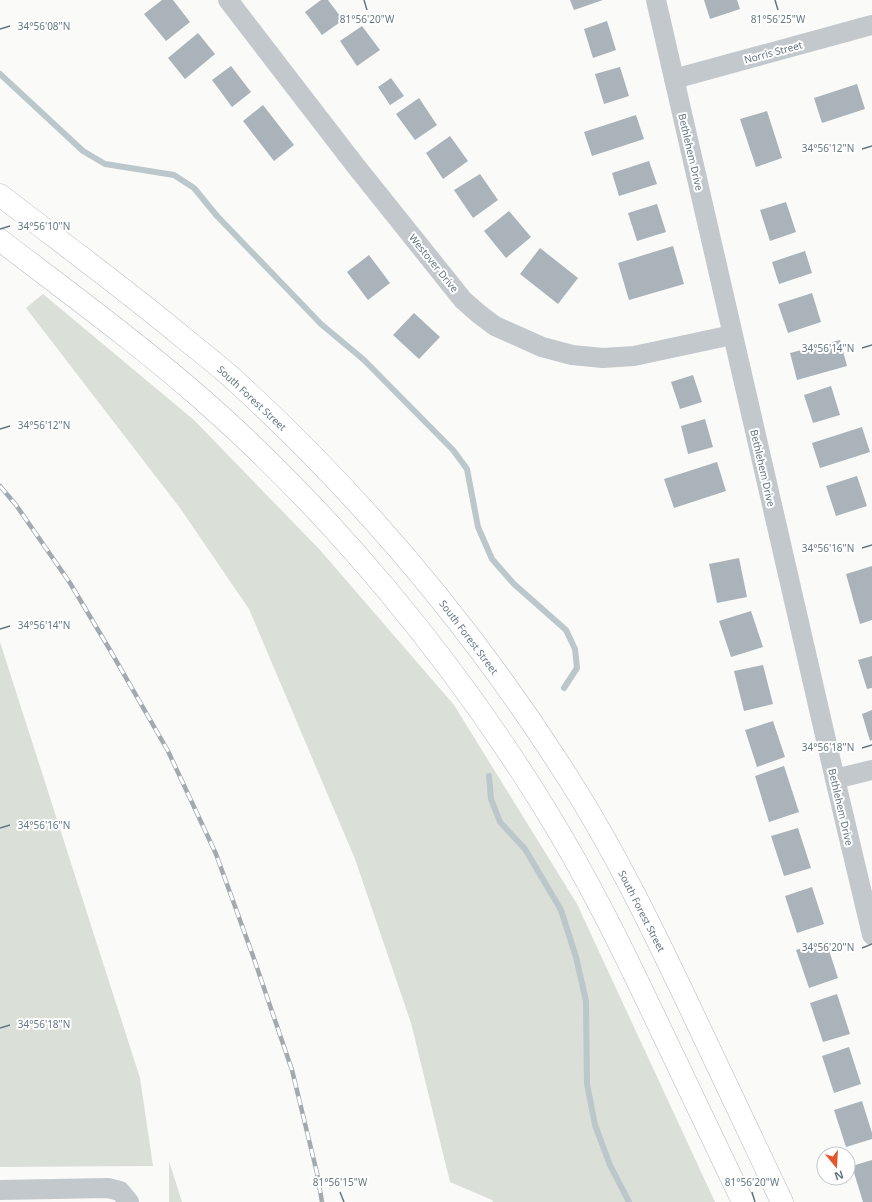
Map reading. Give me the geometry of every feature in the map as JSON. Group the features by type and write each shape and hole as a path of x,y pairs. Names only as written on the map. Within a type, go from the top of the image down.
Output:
{"street":[{"name":"Westover Drive","path":"228,0 355,165 463,300 478,314 495,326 542,347 572,355 603,358 634,356 732,335"},
{"name":"Bethlehem Drive","path":"656,0 732,335 872,935"},
{"name":"Norris Street","path":"674,78 872,25"},
{"name":"South Forest Street","path":"0,195 156,315 228,375 295,437 358,503 418,572 475,643 526,713 573,785 616,860 656,937 782,1202"},
{"path":"0,240 128,338 204,401 270,463 337,533 391,595 447,665 496,733 543,804 585,877 624,952 742,1202"},
{"path":"835,779 872,770"},
{"path":"0,1190 108,1188 120,1191 129,1202"}],"shaded area":[{"path":"43,294 194,420 320,550 454,705 577,904 715,1202 493,1202 492,1200 450,1182 411,1023 355,859 249,609 180,508 26,308"},
{"path":"0,642 140,1078 153,1166 0,1167"},
{"path":"169,1161 182,1202 169,1202"}],"building":[{"path":"162,0 173,0 190,22 166,41 144,14"},
{"path":"321,0 328,0 343,20 322,35 305,12"},
{"path":"570,0 603,0 574,10"},
{"path":"704,0 737,0 740,9 710,19"},
{"path":"607,21 616,50 593,58 584,29"},
{"path":"362,26 380,50 357,66 340,41"},
{"path":"198,33 215,54 185,79 168,58"},
{"path":"231,66 251,92 232,107 212,80"},
{"path":"620,67 629,96 604,104 595,74"},
{"path":"391,78 404,96 390,105 378,87"},
{"path":"857,84 865,109 822,123 814,98"},
{"path":"419,98 437,125 415,140 396,114"},
{"path":"263,105 294,145 274,161 243,121"},
{"path":"767,111 782,158 756,167 740,119"},
{"path":"636,115 644,139 592,156 584,132"},
{"path":"450,136 468,161 443,179 426,153"},
{"path":"649,161 657,184 619,196 612,173"},
{"path":"480,174 498,200 473,218 454,190"},
{"path":"786,202 796,232 770,241 760,210"},
{"path":"657,204 666,232 637,241 628,213"},
{"path":"509,211 531,237 506,258 484,231"},
{"path":"673,246 684,284 629,300 618,263"},
{"path":"540,248 578,278 558,304 520,274"},
{"path":"805,251 812,273 779,284 772,262"},
{"path":"369,255 390,283 368,300 347,272"},
{"path":"812,293 821,322 788,333 778,304"},
{"path":"414,313 440,337 419,359 393,335"},
{"path":"840,340 847,366 797,380 790,353"},
{"path":"693,375 702,402 680,409 671,382"},
{"path":"831,386 840,415 813,423 804,395"},
{"path":"705,419 713,447 688,454 681,426"},
{"path":"862,427 870,452 820,468 812,443"},
{"path":"717,462 726,491 674,508 664,479"},
{"path":"857,476 867,506 836,516 826,486"},
{"path":"739,558 747,597 717,603 709,564"},
{"path":"872,566 872,620 860,624 846,574"},
{"path":"751,611 763,647 731,657 719,621"},
{"path":"872,656 872,688 867,689 858,660"},
{"path":"763,665 773,704 744,711 734,671"},
{"path":"872,710 872,740 870,741 862,714"},
{"path":"773,721 785,757 757,767 745,730"},
{"path":"784,766 799,812 769,822 755,776"},
{"path":"798,828 811,868 784,876 771,836"},
{"path":"812,887 824,924 797,933 785,896"},
{"path":"826,941 838,978 809,988 796,950"},
{"path":"837,994 850,1034 823,1042 810,1003"},
{"path":"849,1047 861,1084 834,1093 822,1056"},
{"path":"862,1101 872,1133 872,1139 846,1146 834,1110"},
{"path":"872,1160 872,1202 863,1202 856,1179 856,1165"}],"waterway":[{"path":"0,74 83,151 105,164 174,175 194,188 217,216 321,324 364,360 453,450 467,469 478,527 492,559 514,584 566,630 575,649 577,668 564,688"},
{"path":"489,776 491,799 500,822 525,849 561,910 576,957 586,1001 587,1084 595,1125 610,1165 629,1202"}],"railway":[{"path":"0,486 16,505 70,583 110,650 168,751 216,854 292,1070 317,1173 322,1202"}]}
